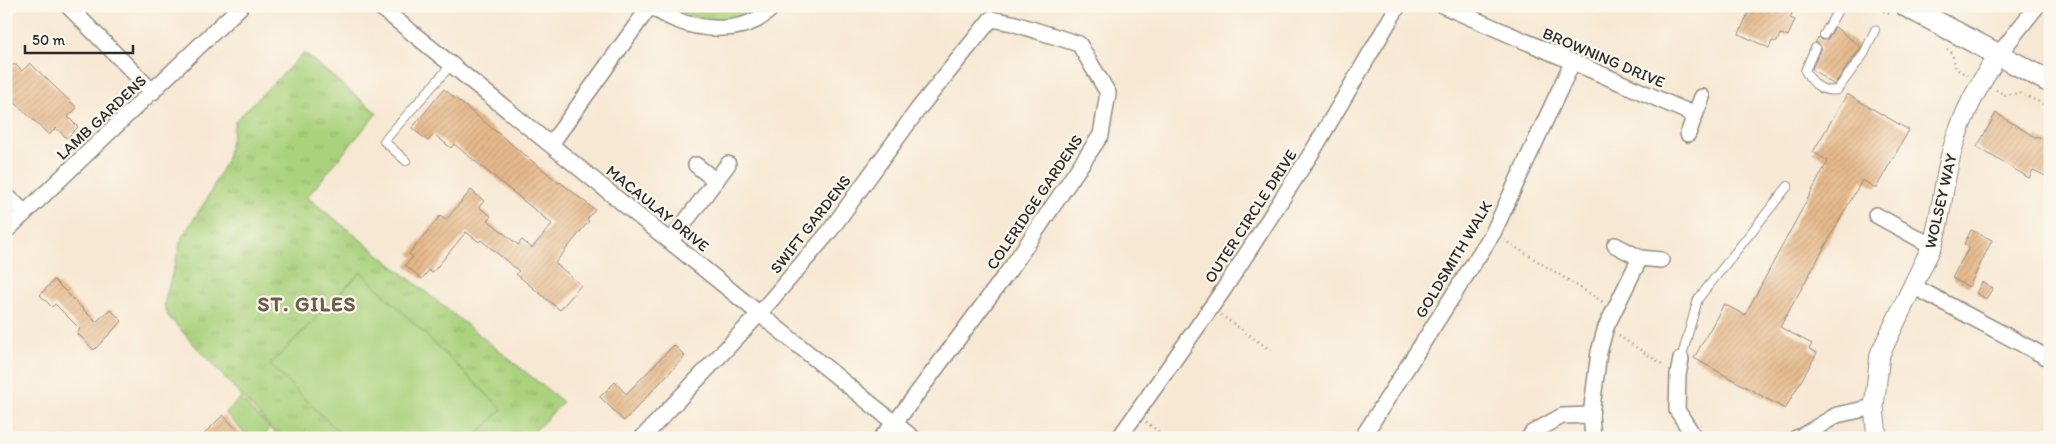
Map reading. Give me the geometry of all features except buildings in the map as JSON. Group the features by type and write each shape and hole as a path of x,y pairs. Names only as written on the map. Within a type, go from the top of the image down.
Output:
{"main road":[{"path":"1899,11 1999,54 2050,82"}],"street":[{"path":"68,6 153,92"},
{"name":"LAMB GARDENS","path":"6,231 242,6"},
{"name":"MACAULAY DRIVE","path":"380,6 913,438"},
{"path":"551,144 650,6 675,19 698,26 723,27 741,26 757,21 772,6"},
{"name":"OUTER CIRCLE DRIVE","path":"1119,438 1211,308 1314,149 1398,6"},
{"name":"BROWNING DRIVE","path":"1444,6 1695,115"},
{"path":"1999,54 2037,6"},
{"name":"COLERIDGE GARDENS","path":"881,438 895,423 1013,265 1100,136 1108,93 1079,44 1012,23 991,13"},
{"name":"SWIFT GARDENS","path":"642,438 759,314 829,232 991,13"},
{"name":"WOLSEY WAY","path":"1878,438 1874,406 1880,354 1937,233 1943,190 1954,143 1980,82 1999,54"},
{"name":"GOLDSMITH WALK","path":"1362,438 1494,233 1572,63"},
{"path":"1688,134 1702,97"},
{"path":"671,241 728,164"},
{"path":"696,165 716,181"},
{"path":"6,195 25,213"},
{"name":"WOLSEY WAY","path":"1876,215 1932,246"},
{"path":"1615,244 1640,258 1662,260"},
{"path":"1593,438 1591,414 1598,352 1606,327 1640,258"},
{"path":"1913,286 2050,359"},
{"path":"1681,359 1678,375 1677,410 1695,438"},
{"path":"1796,438 1837,415 1874,406"},
{"path":"1529,438 1532,433 1562,416 1591,414"}],"lane":[{"path":"1824,35 1839,8"},
{"path":"1814,48 1805,70 1815,85 1829,91 1837,90 1864,54 1875,30"},
{"path":"406,161 384,141 452,64"},
{"path":"1681,359 1698,299 1788,186"}],"path":[{"path":"1876,6 1899,11"},
{"path":"1944,46 1952,53 1956,69 1980,82"},
{"path":"2005,95 2019,93 2050,106"},
{"path":"1494,233 1615,310"},
{"path":"1211,308 1273,352"},
{"path":"1606,327 1678,375"},
{"path":"1136,414 1167,438"}],"green space":[{"path":"668,6 760,6 739,17 715,20 690,16"},
{"path":"304,53 377,113 307,197 563,402 528,438 280,438 168,316 164,304 182,237 207,199 227,159 235,121"},
{"path":"361,272 502,409 474,438 345,438 270,365"},
{"path":"240,398 270,429 262,438 249,438 225,413"}],"district":[{"name":"ST. GILES","path":"307,304"}]}
